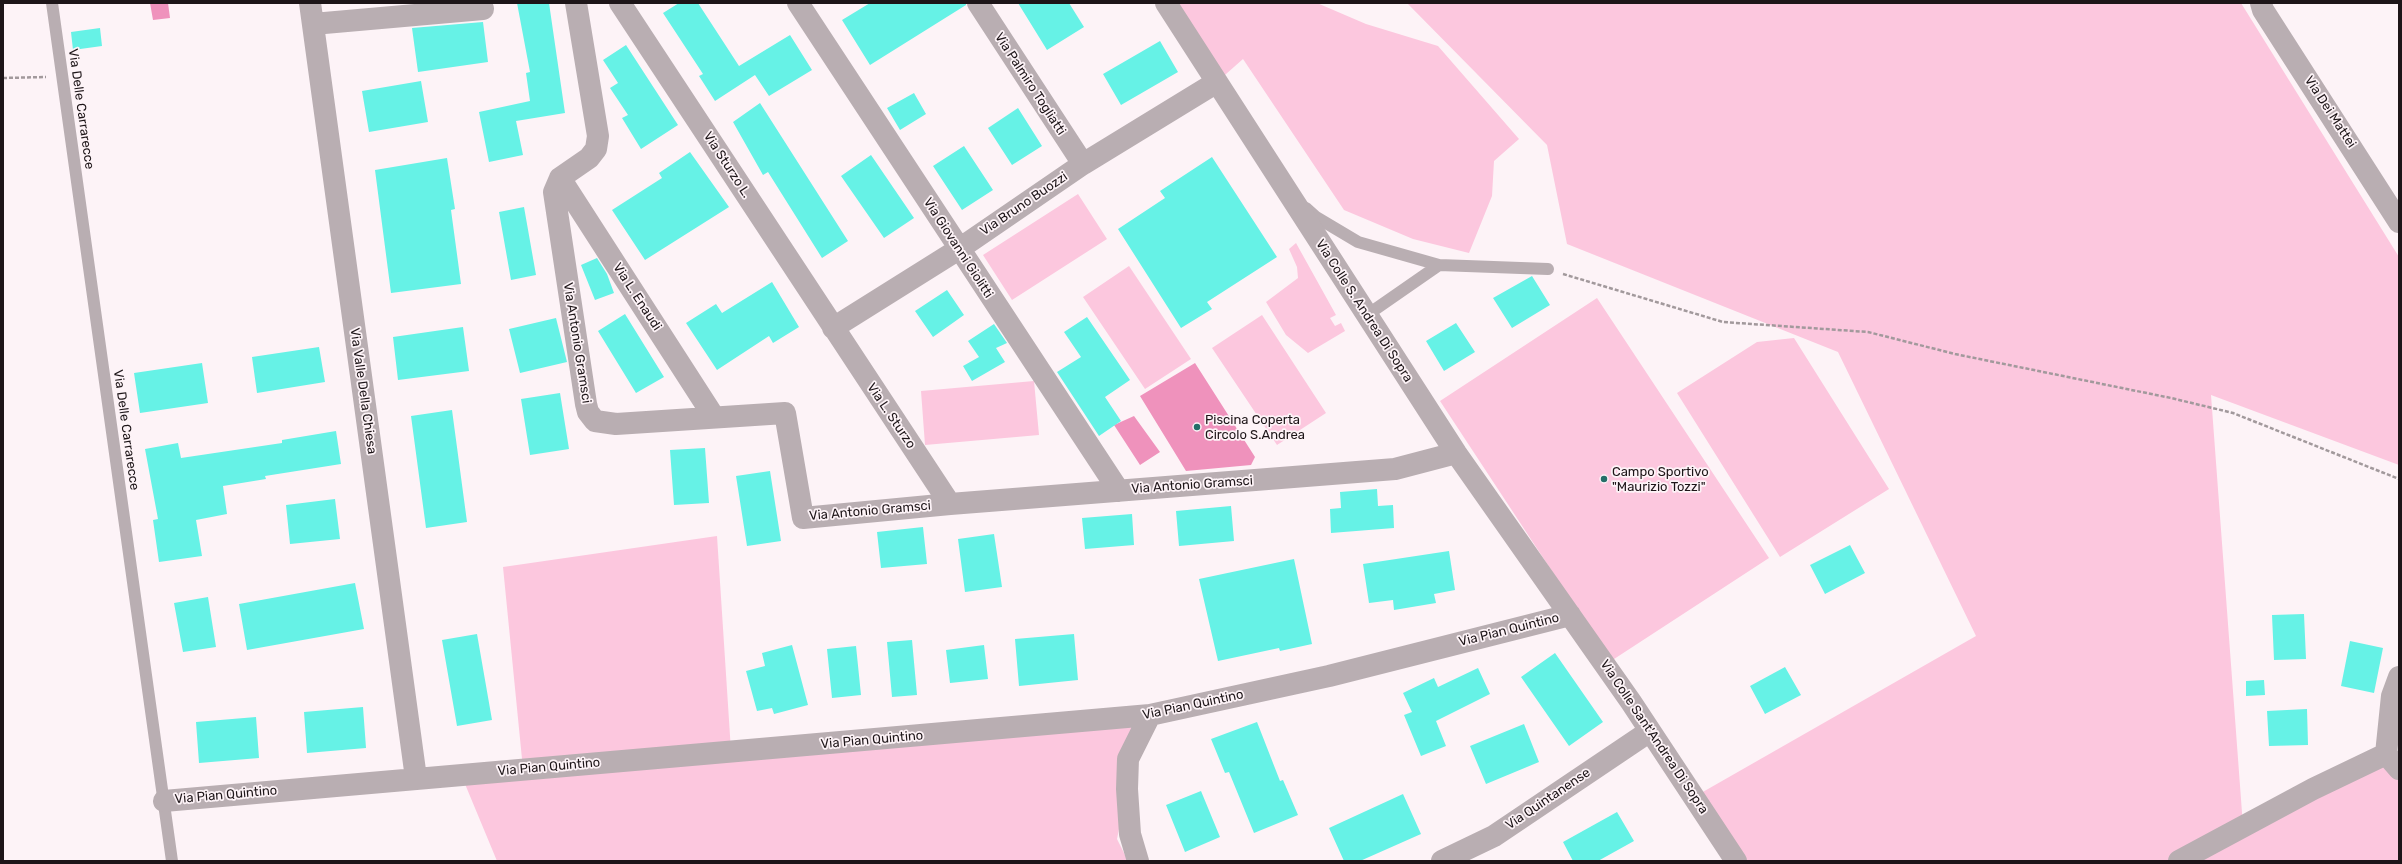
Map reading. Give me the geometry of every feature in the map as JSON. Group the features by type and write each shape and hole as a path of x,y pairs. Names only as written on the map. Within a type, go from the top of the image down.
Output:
{"street":[{"path":"560,178 589,158 596,149 598,136 576,3"},
{"name":"Via Sturzo L.","path":"620,3 833,328"},
{"name":"Via Giovanni Giolitti","path":"798,3 1119,491"},
{"name":"Via Palmiro Togliatti","path":"978,3 1083,164"},
{"name":"Via Colle S. Andrea Di Sopra","path":"1166,3 1456,453 1570,615"},
{"name":"Via Dei Mattei","path":"2261,3 2263,10 2376,183 2399,222"},
{"path":"312,13 483,9"},
{"name":"Via Valle Della Chiesa","path":"312,13 416,778"},
{"name":"Via Bruno Buozzi","path":"833,328 959,249 1083,164 1217,82"},
{"name":"Via Antonio Gramsci","path":"560,178 554,192 586,404 592,419 599,423 616,424 785,413 803,518 950,504 1395,469 1456,453"},
{"name":"Via L. Enaudi","path":"560,178 714,417"},
{"name":"Via L. Sturzo","path":"833,328 950,504"},
{"name":"Via Pian Quintino","path":"164,801 416,778 1150,716 1329,676 1570,615"},
{"name":"Via Colle Sant'Andrea Di Sopra","path":"1570,615 1650,731 1736,861"},
{"path":"2179,861 2313,789 2393,761 2392,696 2399,678"},
{"path":"1138,861 1130,834 1127,789 1128,759 1150,716"},
{"name":"Via Quintanense","path":"1442,861 1494,836 1650,731"}],"lane":[{"name":"Via Delle Carrarecce","path":"52,3 172,861"},
{"path":"1281,182 1316,217 1358,242 1439,265 1548,269"},
{"path":"1367,315 1439,265"}],"path":[{"path":"3,78 62,77"},
{"path":"1548,269 1724,322 1868,332 1955,354 2171,398 2233,413 2399,480"}],"shaded area":[{"path":"150,3 168,3 170,18 153,20"},
{"path":"1166,3 1317,3 1366,24 1438,46 1519,139 1494,161 1492,196 1469,253 1413,239 1344,210 1243,59 1217,82"},
{"path":"1407,3 2241,3 2399,257 2399,465 2211,395 2243,826 2386,754 2399,769 2399,861 1736,861 1694,797 1976,636 1838,352 1567,244 1547,145"},
{"path":"1078,194 1107,239 1012,300 983,255"},
{"path":"1296,243 1336,315 1330,318 1335,326 1341,323 1345,331 1308,353 1286,335 1266,302 1298,278 1297,267 1289,249"},
{"path":"1129,266 1191,359 1145,389 1083,297"},
{"name":"Campo Sportivo \"Maurizio Tozzi\"","path":"1597,298 1769,558 1611,661 1440,401"},
{"path":"1262,315 1326,413 1277,445 1212,348"},
{"path":"1794,338 1889,489 1780,557 1677,393 1757,342"},
{"name":"Piscina Coperta Circolo S.Andrea","path":"1195,363 1255,457 1251,465 1186,471 1140,396"},
{"path":"1034,381 1039,435 925,445 921,391"},
{"path":"1134,416 1160,452 1140,465 1114,425"},
{"path":"717,536 731,751 1150,715 1127,789 1117,839 1128,861 497,861 460,772 523,769 503,567"}],"building":[{"path":"517,3 549,3 565,113 516,121 523,155 489,162 479,112 530,101 526,73 530,72"},
{"path":"679,3 698,3 739,66 790,35 812,70 769,96 755,75 715,101 699,76 703,74 663,13"},
{"path":"870,3 966,3 966,5 870,65 842,20"},
{"path":"1018,3 1069,3 1084,27 1047,50"},
{"path":"483,22 488,62 418,72 412,28"},
{"path":"100,28 102,46 73,50 71,32"},
{"path":"1160,41 1178,72 1121,105 1103,74"},
{"path":"626,45 678,125 641,149 622,118 628,115 610,88 618,83 603,60"},
{"path":"421,81 428,122 369,132 362,91"},
{"path":"914,93 926,114 900,130 887,108"},
{"path":"760,103 848,241 822,258 768,172 763,175 733,122"},
{"path":"1018,108 1042,146 1012,165 988,128"},
{"path":"964,146 993,190 962,210 933,166"},
{"path":"690,152 729,207 645,260 612,210 662,178 659,173"},
{"path":"871,155 914,218 884,238 841,176"},
{"path":"1212,157 1277,257 1207,302 1212,309 1181,328 1118,229 1165,198 1160,191"},
{"path":"447,158 455,209 451,210 461,284 391,293 375,170"},
{"path":"524,207 536,275 511,280 499,212"},
{"path":"597,258 607,274 614,293 595,300 581,265"},
{"path":"1532,276 1550,305 1512,328 1493,298"},
{"path":"772,282 799,327 773,343 769,336 717,370 686,323 716,304 722,313"},
{"path":"947,290 964,315 933,337 915,311"},
{"path":"625,314 664,377 636,393 598,331"},
{"path":"1087,317 1130,380 1105,397 1121,421 1099,436 1057,372 1081,357 1064,332"},
{"path":"556,318 567,362 520,373 509,329"},
{"path":"1456,323 1475,352 1444,371 1426,341"},
{"path":"994,324 1007,343 996,348 1005,362 972,381 963,366 979,357 968,341"},
{"path":"463,327 469,371 398,380 393,337"},
{"path":"319,347 325,382 257,393 252,357"},
{"path":"202,363 208,403 140,413 134,373"},
{"path":"560,393 569,449 530,455 521,399"},
{"path":"452,410 467,522 426,528 411,416"},
{"path":"336,431 341,464 265,476 266,479 223,486 227,514 196,520 202,556 159,562 153,520 158,519 145,449 178,443 181,458 282,443 282,440"},
{"path":"705,448 709,503 674,505 670,450"},
{"path":"770,471 781,541 747,546 736,476"},
{"path":"1377,489 1378,506 1393,505 1394,528 1331,533 1330,509 1341,508 1340,492"},
{"path":"335,499 340,539 290,544 286,505"},
{"path":"1231,506 1234,541 1179,546 1176,511"},
{"path":"1132,514 1134,545 1085,549 1082,518"},
{"path":"923,527 927,564 881,568 877,532"},
{"path":"994,534 1002,587 965,592 958,539"},
{"path":"1850,545 1865,573 1825,594 1810,565"},
{"path":"1449,551 1455,590 1434,594 1436,603 1394,610 1393,600 1369,603 1363,564"},
{"path":"1294,559 1312,644 1280,651 1279,648 1218,661 1199,579"},
{"path":"355,583 364,629 247,650 239,604"},
{"path":"208,597 216,647 183,652 174,603"},
{"path":"2304,614 2306,659 2274,660 2272,615"},
{"path":"477,634 492,720 457,726 442,640"},
{"path":"1074,634 1078,680 1019,686 1015,639"},
{"path":"912,640 917,695 892,697 887,642"},
{"path":"2350,641 2383,648 2374,693 2341,686"},
{"path":"792,645 808,705 774,714 772,708 757,711 746,671 765,666 762,653"},
{"path":"984,645 988,679 950,683 946,650"},
{"path":"856,646 861,695 832,698 827,649"},
{"path":"1555,653 1603,722 1569,746 1521,677"},
{"path":"1785,667 1801,695 1765,714 1750,686"},
{"path":"1478,668 1490,694 1436,721 1446,746 1421,756 1404,715 1412,712 1403,693 1434,678 1438,687"},
{"path":"2264,680 2265,695 2246,696 2246,681"},
{"path":"363,707 366,748 307,753 304,712"},
{"path":"2307,709 2308,745 2269,746 2267,711"},
{"path":"256,717 259,758 199,763 196,722"},
{"path":"1257,722 1280,781 1283,780 1298,815 1254,833 1229,772 1225,773 1211,739"},
{"path":"1524,724 1539,762 1486,784 1470,746"},
{"path":"1201,791 1220,837 1185,852 1166,805"},
{"path":"1403,794 1421,834 1360,861 1344,861 1329,828"},
{"path":"1617,812 1634,841 1598,861 1573,861 1563,842"}],"place":[{"name":"Piscina Coperta Circolo S.Andrea","path":"1197,427"},
{"name":"Campo Sportivo \"Maurizio Tozzi\"","path":"1604,479"}]}
